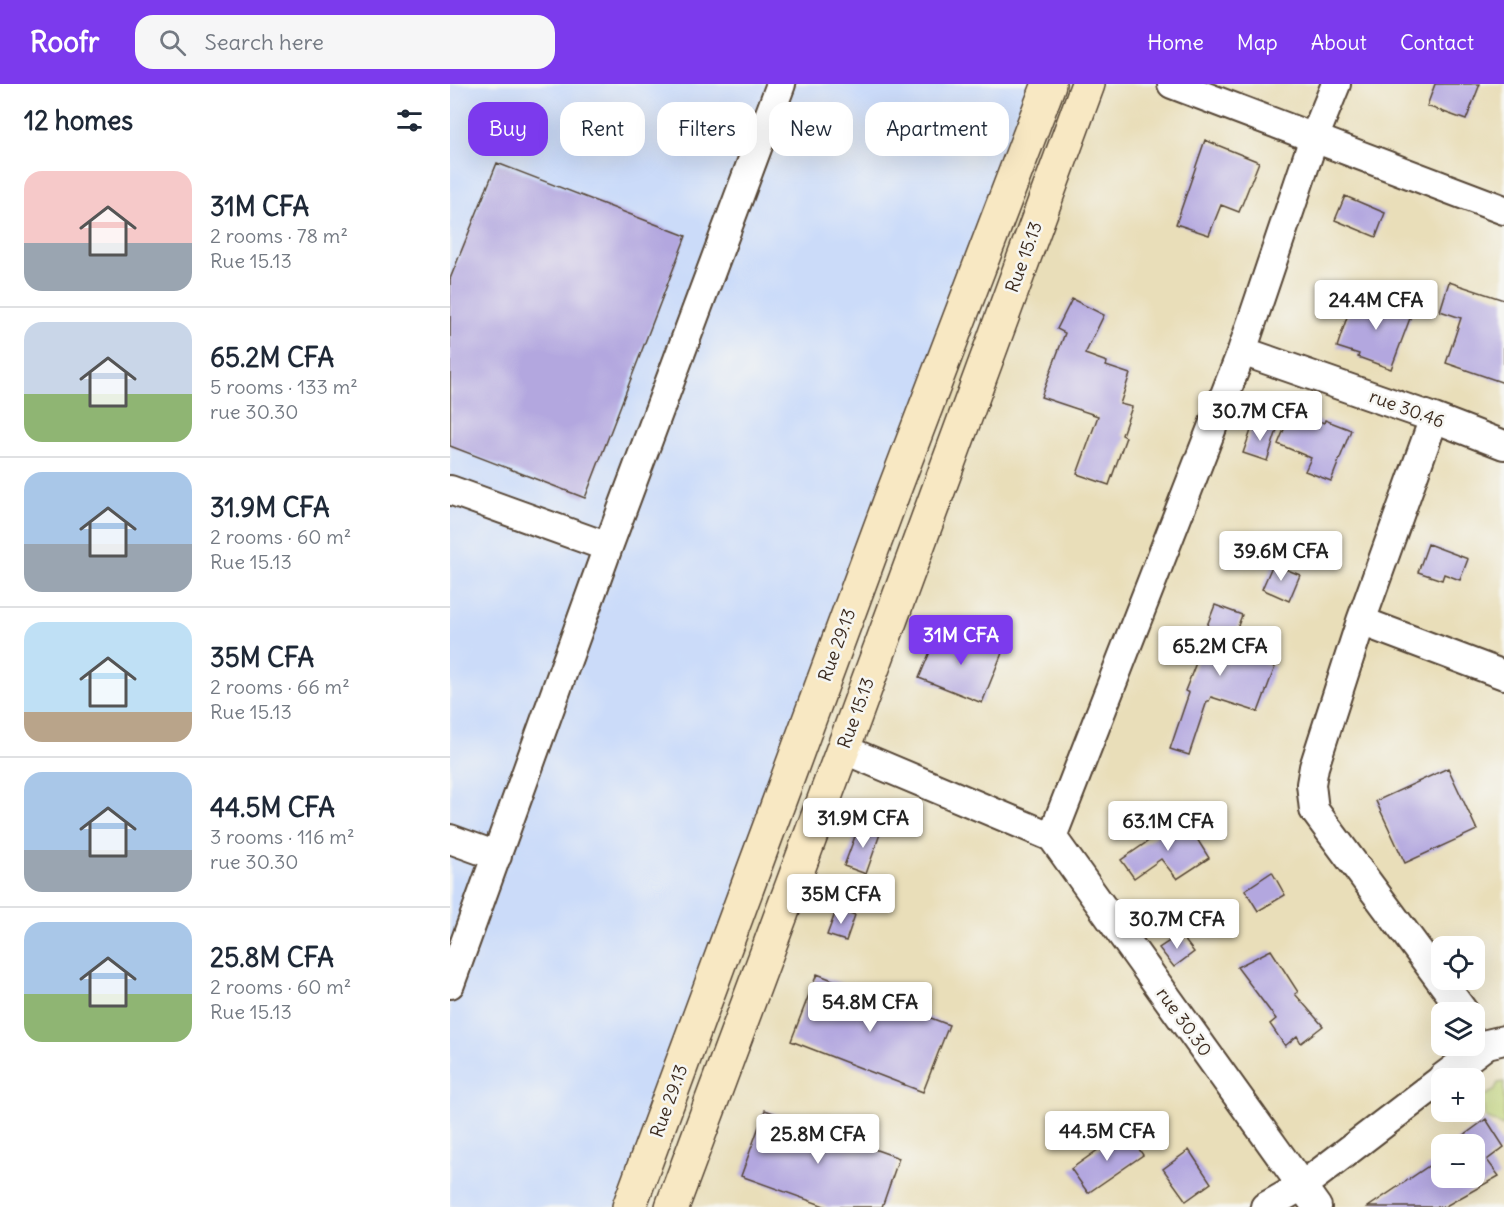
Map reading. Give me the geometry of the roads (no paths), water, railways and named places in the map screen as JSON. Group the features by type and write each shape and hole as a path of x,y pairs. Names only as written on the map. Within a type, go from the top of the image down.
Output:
{"main road":[{"name":"Rue 29.13","path":"629,1207 893,493 1049,84"},
{"name":"Rue 15.13","path":"672,1207 1088,84"}],"street":[{"path":"450,984 608,548 781,84"},
{"path":"1172,84 1504,210"},
{"path":"843,749 1052,837 1242,351 1314,138 1336,84"},
{"name":"rue 30.46","path":"1242,351 1504,445"},
{"path":"1434,418 1361,621 1314,767 1311,784 1314,810 1457,1002"},
{"path":"450,490 608,548"},
{"path":"1361,621 1504,675"},
{"name":"rue 30.30","path":"1052,837 1310,1197"},
{"path":"450,839 497,856"},
{"path":"1457,1068 1492,1042"},
{"path":"1265,1207 1310,1197 1431,1089"}]}
